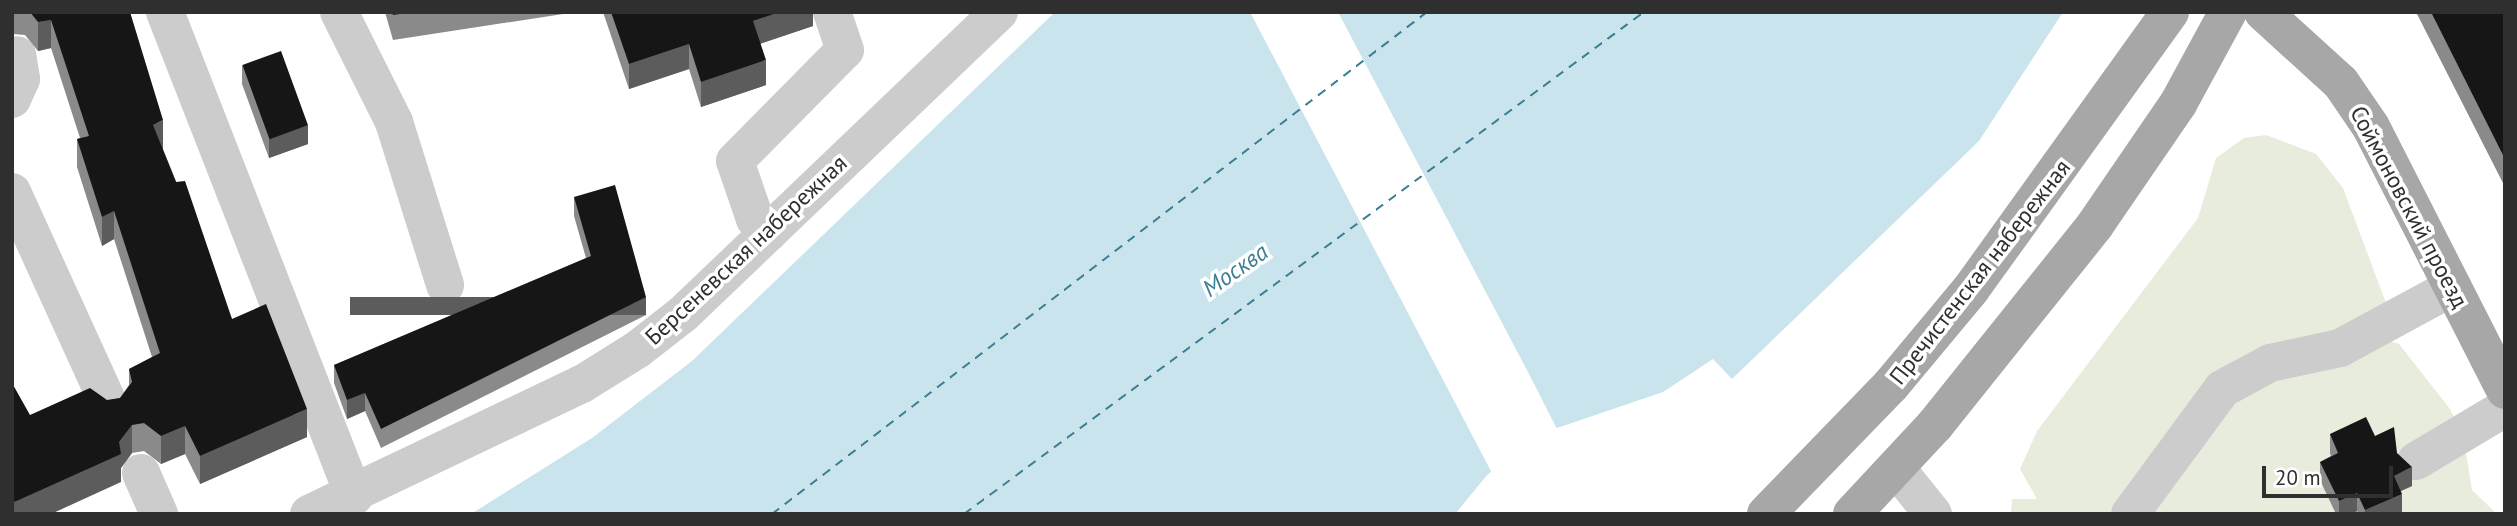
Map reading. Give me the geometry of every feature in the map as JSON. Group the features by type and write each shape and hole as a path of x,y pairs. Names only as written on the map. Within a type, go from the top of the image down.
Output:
{"main road":[{"name":"Пречистенская набережная","path":"1766,514 1891,385 1971,289 2170,12"},
{"path":"1852,514 1896,468 2095,225 2178,104 2228,12"},
{"name":"Соймоновский проезд","path":"2263,12 2341,83 2371,127 2505,390"}],"street":[{"path":"165,12 354,496"},
{"path":"339,12 394,122 445,285"},
{"path":"768,233 755,219 735,161 845,50 832,12"},
{"name":"Берсеневская набережная","path":"309,514 354,496 582,384 638,349 768,233 999,12"},
{"path":"12,99 21,79 17,55"},
{"path":"12,192 110,407"},
{"path":"2130,514 2222,388 2270,363 2340,348 2453,287"},
{"path":"2416,461 2505,408"},
{"path":"1896,468 1933,514"},
{"path":"141,473 159,514"}],"shaded area":[{"path":"2266,135 2316,154 2343,188 2386,303 2374,335 2399,344 2450,409 2463,435 2472,490 2497,514 2011,514 2012,499 2037,499 2020,469 2037,431 2198,218 2216,158 2244,138"}],"water":[{"name":"Москва","path":"1055,12 2063,12 1979,141 1732,379 1713,359 1663,392 1557,428 1488,474 1455,514 471,514 592,438 692,361"}],"pier":[{"path":"1250,12 1338,12 1529,374 1558,431 1493,475"}],"building":[{"path":"30,12 130,12 163,120 153,125 176,182 185,181 232,319 266,304 307,409 200,456 185,426 161,436 144,423 132,425 119,442 121,454 12,503 12,383 30,415 90,388 107,400 120,398 132,382 129,369 160,353 114,211 102,217 77,139 89,136 51,20 38,22"},
{"path":"392,12 413,12 393,15"},
{"path":"611,12 780,12 753,21 766,60 701,82 689,44 629,64"},
{"path":"2431,12 2505,12 2505,159"},
{"path":"281,51 308,125 269,139 242,65"},
{"path":"615,185 646,297 381,429 365,393 347,400 334,365 591,256 574,197"},
{"path":"2366,417 2375,436 2394,427 2397,453 2412,467 2394,476 2402,494 2365,510 2357,493 2339,501 2320,462 2338,453 2330,434"}],"ferry route":[{"path":"772,514 1427,12"},
{"path":"964,514 1644,12"}]}
